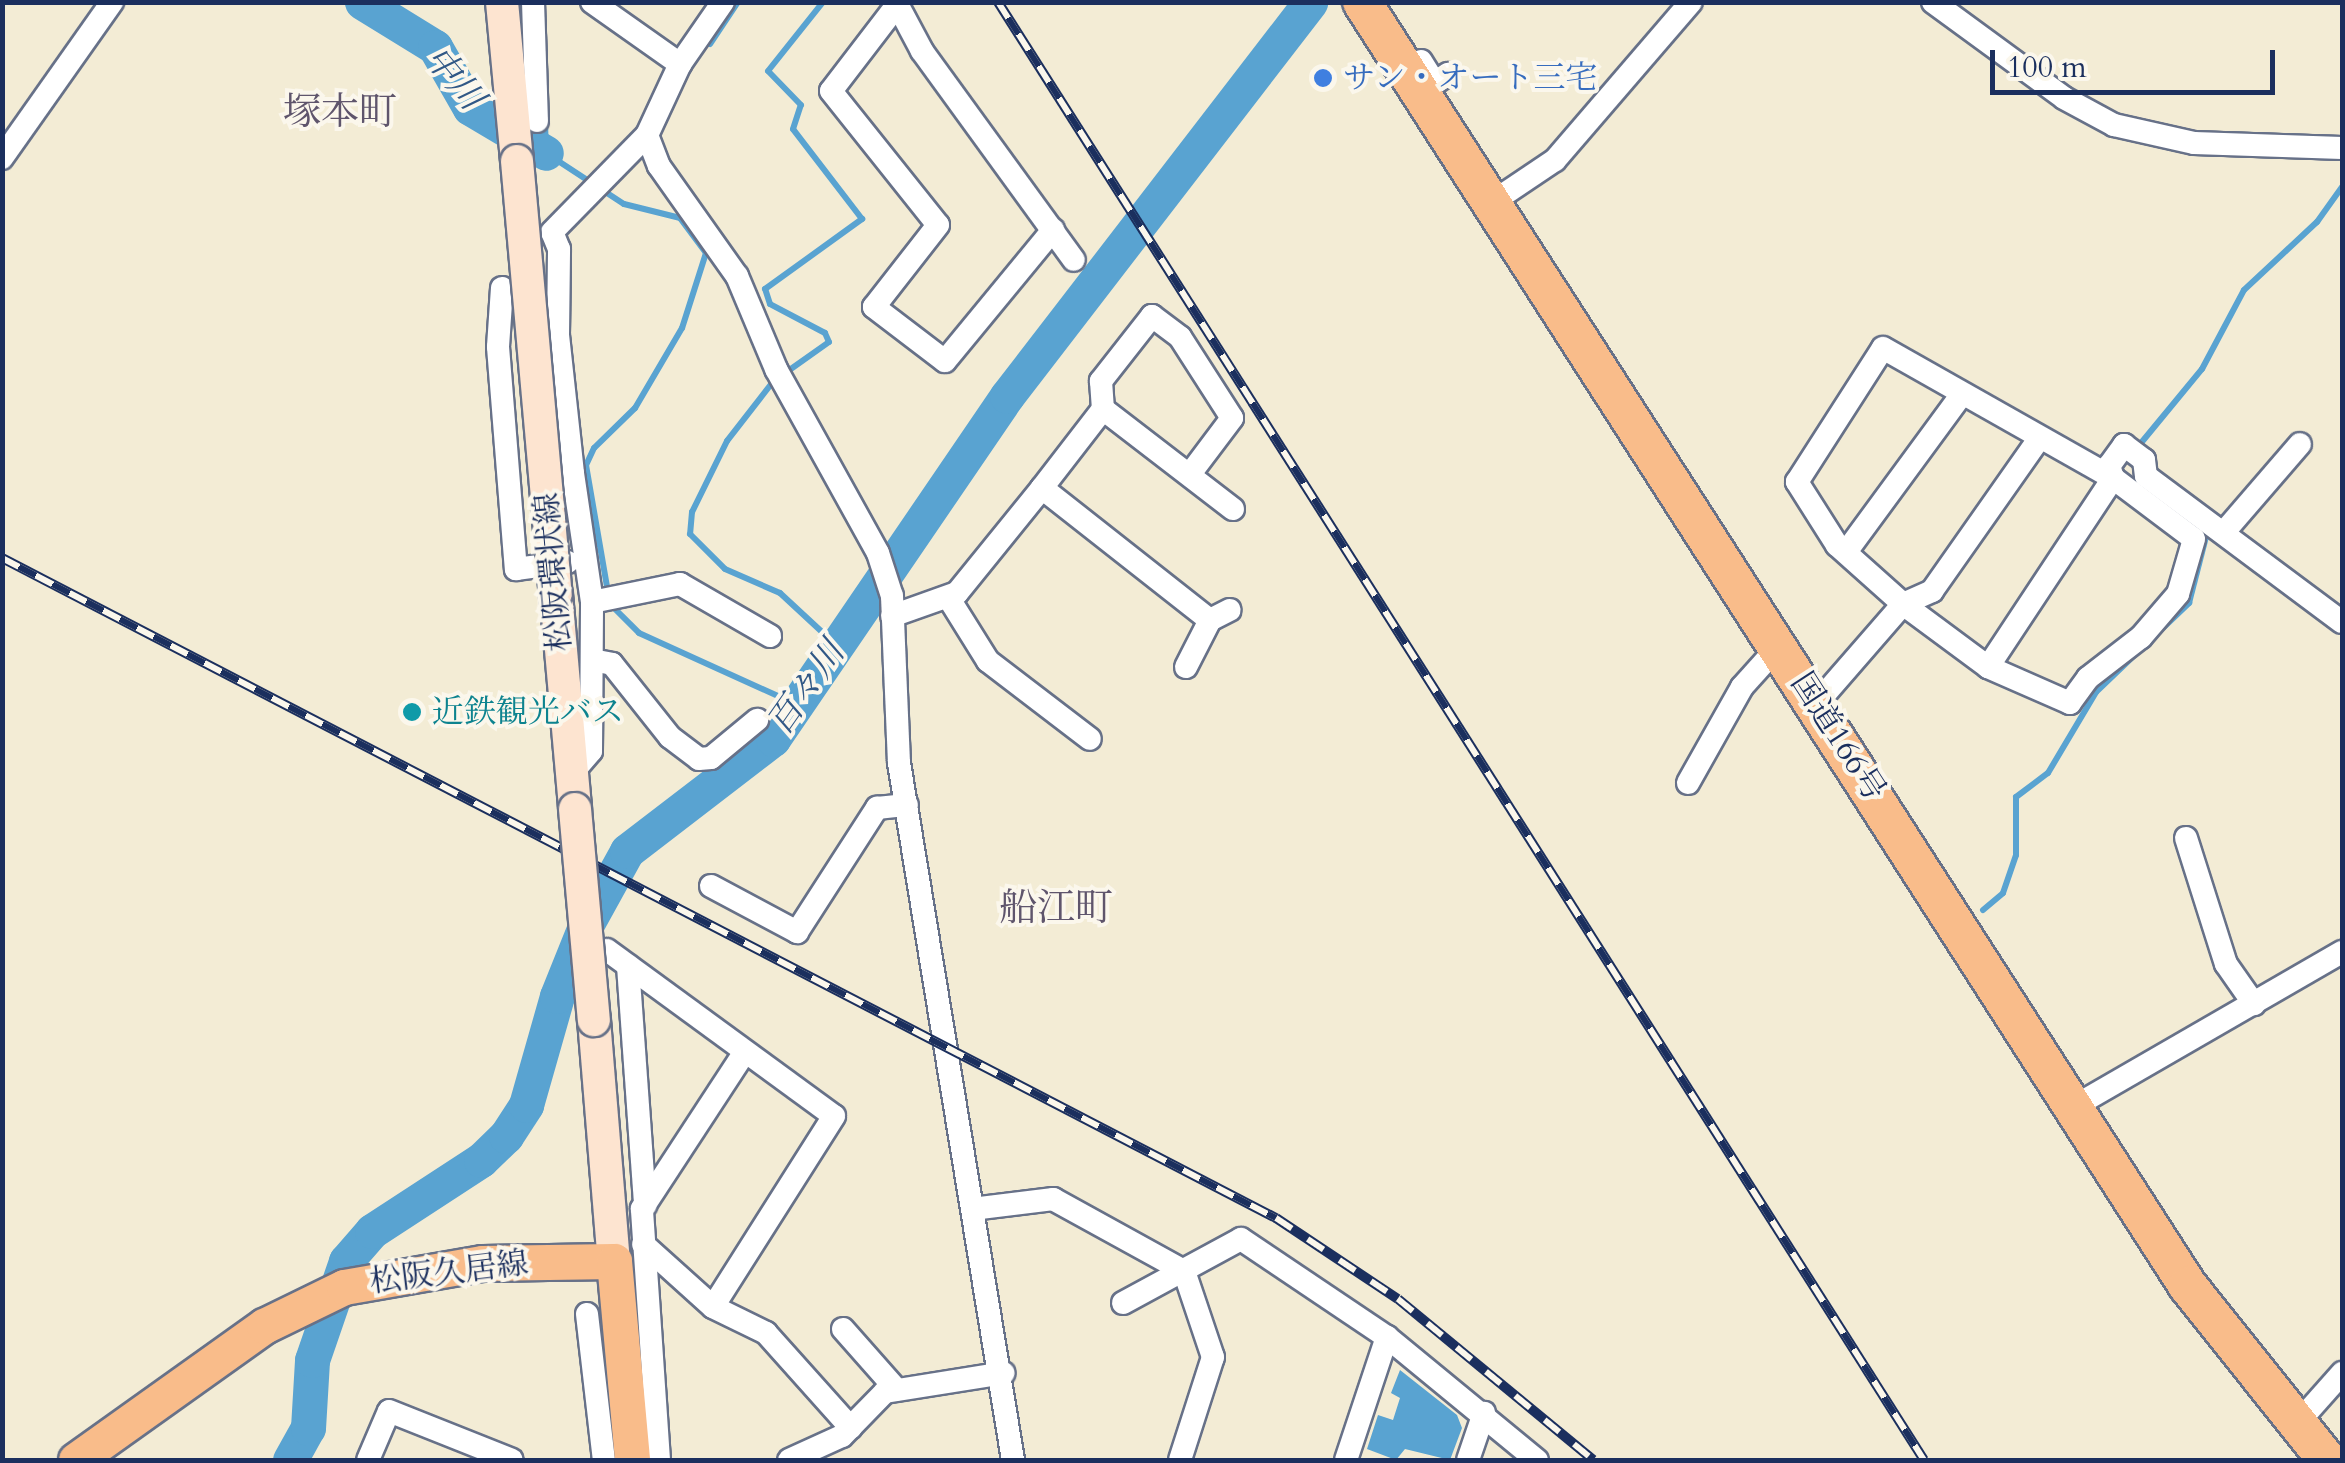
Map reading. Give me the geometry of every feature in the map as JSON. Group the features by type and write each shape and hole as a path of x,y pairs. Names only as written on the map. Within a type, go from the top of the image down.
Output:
{"highway":[{"name":"国道166号","path":"1366,7 1817,703 2188,1286 2295,1426 2327,1460"}],"main road":[{"name":"松阪環状線","path":"502,2 594,1020 629,1252"},
{"name":"松阪久居線","path":"76,1460 298,1305 344,1287 482,1263 629,1252"},
{"path":"629,1252 632,1460"}],"street":[{"path":"2,158 112,2"},
{"path":"533,2 537,121"},
{"path":"592,2 680,64"},
{"path":"572,773 591,751 592,660 604,599 586,560 552,232 647,135 680,64 723,2"},
{"path":"1494,202 1555,160 1691,2"},
{"path":"1933,2 2064,98 2114,125 2194,143 2342,148"},
{"path":"1053,230 945,362 874,307 938,225 831,91 897,4 922,51 1053,230 1074,260"},
{"path":"1366,7 1406,40 1435,83 1448,74"},
{"path":"647,135 658,166 762,299 776,369 878,554 890,589 892,708 972,1209 1003,1373 1013,1460"},
{"path":"502,288 498,346 516,569 586,560"},
{"path":"892,616 948,598 1104,409 1101,381 1152,316 1180,337 1232,418 1190,474"},
{"path":"1883,348 1962,394 2038,440 2113,478 2194,539 2178,594 2141,638 2088,678 2070,703 1988,668 1903,604 1846,552 1797,482 1883,348"},
{"path":"1846,552 1962,394"},
{"path":"1104,409 1233,510"},
{"path":"1817,703 1903,604 1932,590 2038,440"},
{"path":"2224,532 2300,444"},
{"path":"2113,478 2109,466 2124,445 2144,460 2146,476 2342,622"},
{"path":"1988,668 2113,478"},
{"path":"1042,488 1220,615 1186,666"},
{"path":"604,599 680,584 770,636"},
{"path":"948,598 988,660 1090,739"},
{"path":"1688,783 1742,688 1778,647"},
{"path":"592,660 612,664 670,737 698,759 711,758 757,720"},
{"path":"711,886 797,932 877,808 907,805"},
{"path":"2186,838 2226,964 2254,1004"},
{"path":"607,950 834,1116 713,1307"},
{"path":"2075,1106 2342,952"},
{"path":"628,966 645,1204"},
{"path":"659,1460 629,1252 645,1204 744,1053"},
{"path":"972,1209 1053,1199 1184,1271 1213,1357 1180,1460"},
{"path":"1122,1303 1241,1239 1387,1337 1537,1460"},
{"path":"629,1252 713,1307 766,1333 851,1428"},
{"path":"587,1314 604,1460"},
{"path":"844,1329 897,1390"},
{"path":"1346,1460 1387,1337"},
{"path":"2295,1426 2342,1372"},
{"path":"789,1460 851,1428 871,1400 897,1390 1003,1373"},
{"path":"368,1460 389,1411 512,1460"},
{"path":"1468,1460 1484,1413"}],"water":[{"path":"1400,1370 1457,1415 1462,1428 1450,1460 1405,1449 1396,1460 1367,1449 1378,1415 1393,1420 1400,1398 1391,1393"}],"waterway":[{"name":"中川","path":"362,2 435,47 470,108 546,153"},
{"path":"710,44 738,2"},
{"path":"788,371 829,342 825,333 770,304 765,289 862,219 793,129 801,105 768,71 823,2"},
{"name":"百々川","path":"290,1460 308,1428 312,1360 346,1261 372,1231 481,1160 506,1136 526,1105 557,996 584,929 627,851 773,739 1007,396 1310,2"},
{"path":"545,123 546,153 624,204 680,218 706,253 682,328 635,408 594,448 586,465 610,604 639,633 793,703"},
{"path":"2141,443 2202,369 2244,290 2317,222 2342,187"},
{"path":"772,383 727,441 692,512 690,534 725,569 780,593 835,644"},
{"path":"1983,910 2003,893 2016,855 2016,797 2048,773 2096,692 2189,603 2207,533"}],"railway":[{"path":"998,2 1924,1460"},
{"path":"2,558 1276,1218 1398,1299 1593,1460"}],"place":[{"name":"サン・オート三宅","path":"1323,78"},
{"name":"近鉄観光バス","path":"412,712"}],"district":[{"name":"塚本町","path":"340,113"},
{"name":"船江町","path":"1056,909"}]}
